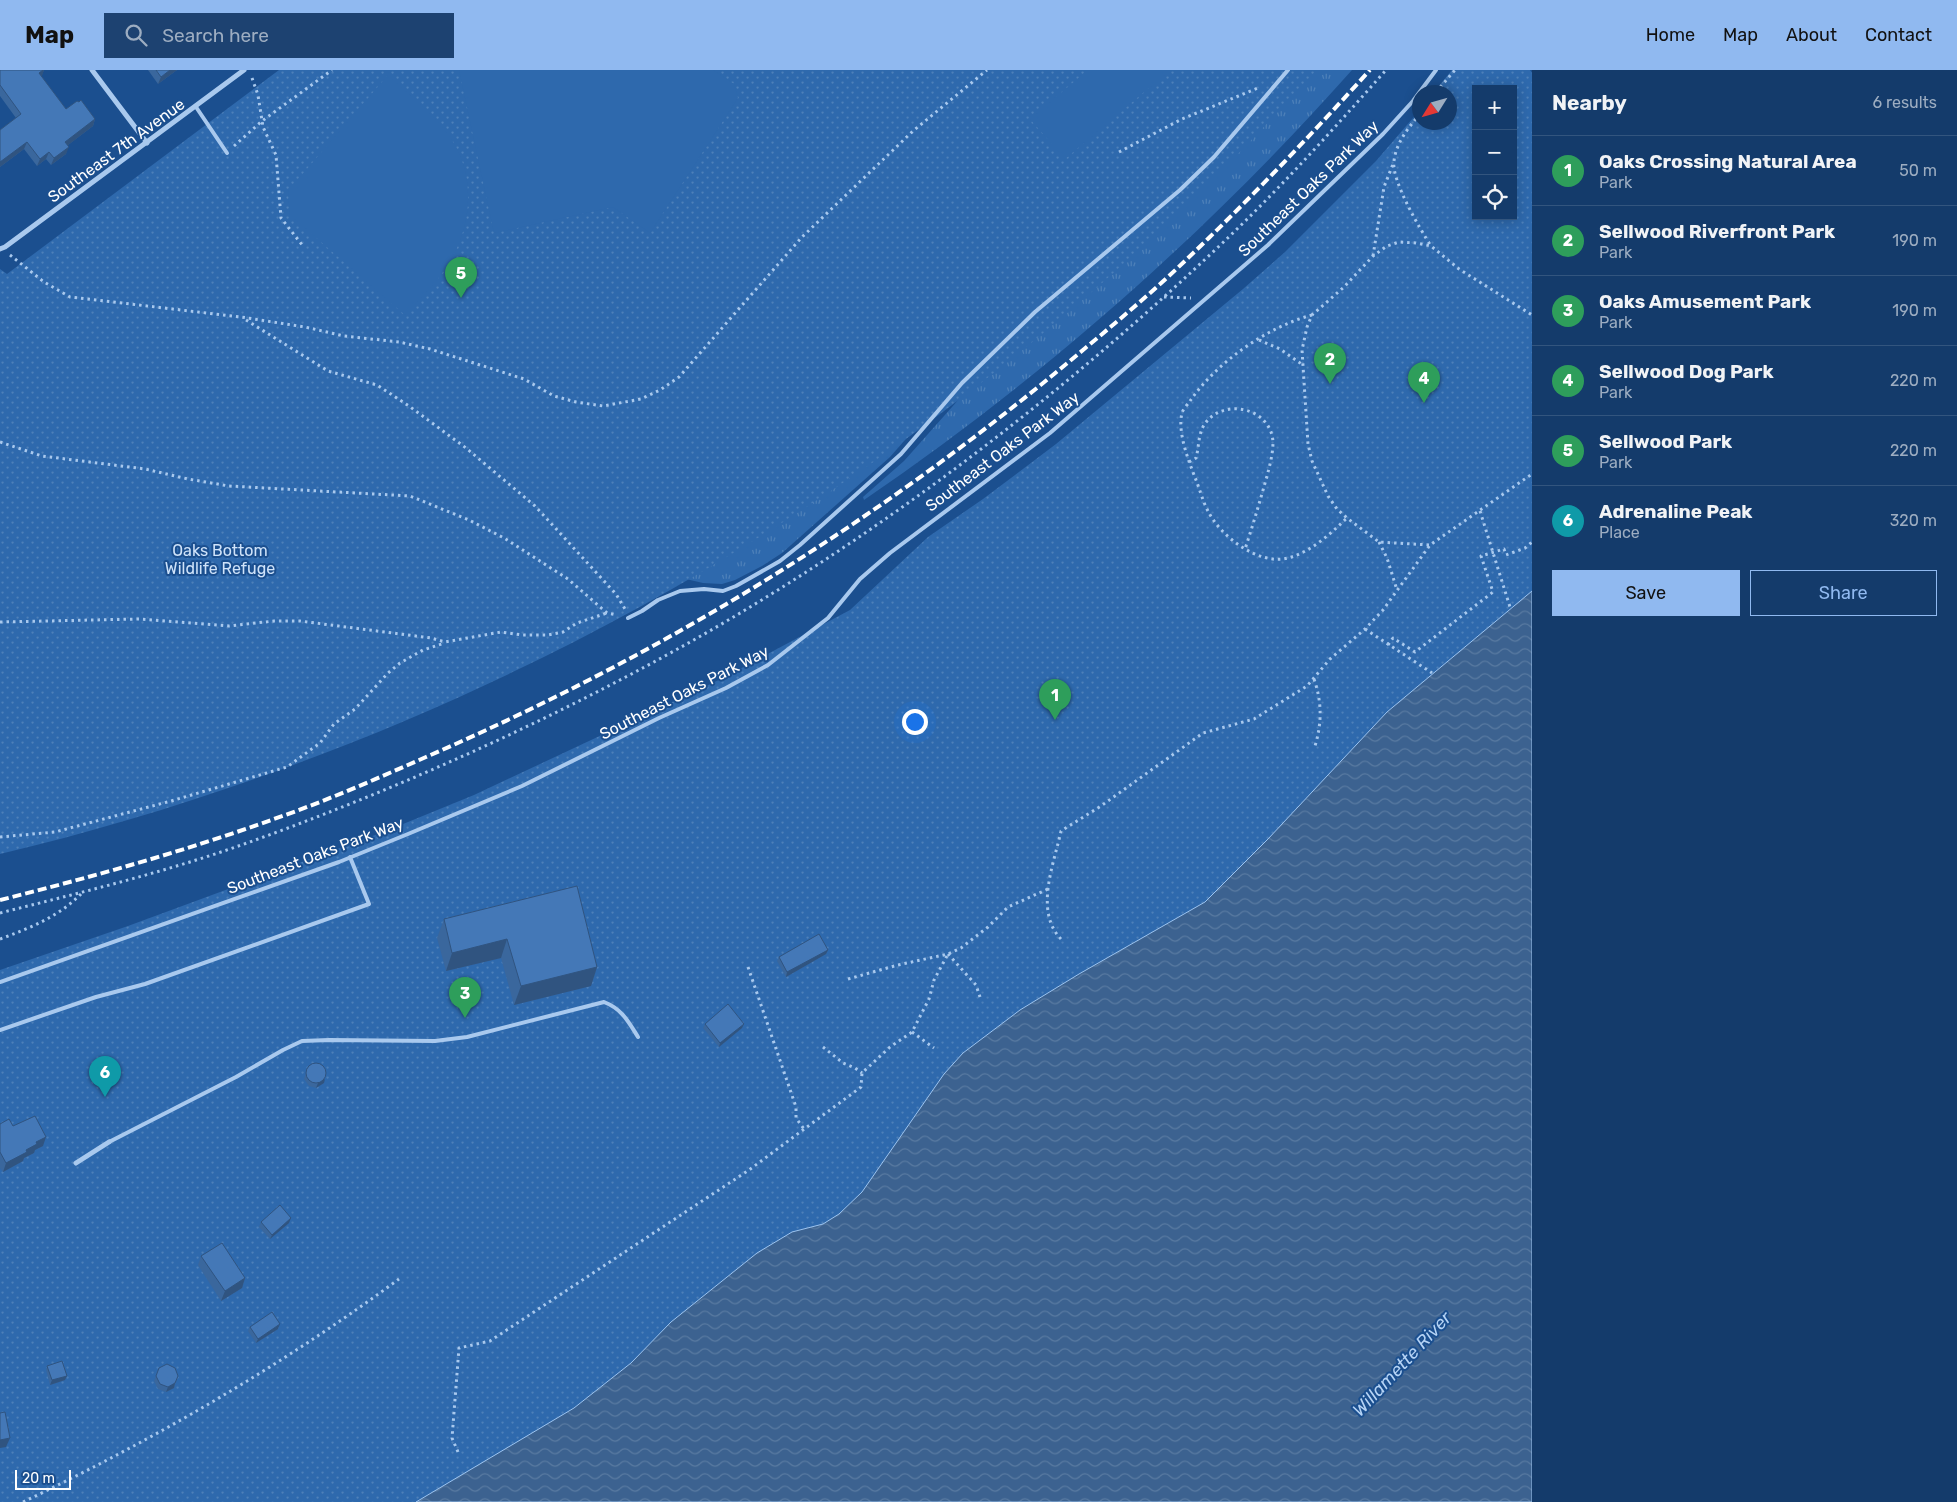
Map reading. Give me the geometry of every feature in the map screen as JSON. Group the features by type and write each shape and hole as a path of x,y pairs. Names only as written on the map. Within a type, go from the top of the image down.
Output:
{"street":[{"path":"92,70 147,143"},
{"name":"Southeast 7th Avenue","path":"1,249 244,70"},
{"path":"76,1163 109,1142"}],"lane":[{"path":"628,618 658,600 680,591 704,589 723,591 736,586 780,561 800,546 901,454 962,383 1035,312 1187,184 1214,157 1288,70"},
{"name":"Southeast Oaks Park Way","path":"0,982 350,857 522,786 659,718 740,681 773,662 828,618 860,579 890,553 1050,433 1268,245 1364,153 1413,101 1436,70"},
{"path":"196,107 227,153"},
{"path":"0,1030 96,997 145,984 368,904 350,857"},
{"path":"109,1142 302,1041 435,1041 467,1037 604,1002 615,1006 624,1015 638,1036"}],"path":[{"path":"250,70 258,95 263,127 276,155 281,218 303,246"},
{"path":"227,153 262,121 332,70"},
{"path":"1,249 44,282 70,297 241,317 305,327 344,336 399,342 430,348 506,372 524,379 554,396 603,406 640,399 660,390 679,377 802,237 913,131 987,70"},
{"path":"1442,85 1455,70"},
{"path":"1119,152 1182,119 1280,80"},
{"path":"1373,256 1384,187 1397,148 1405,132 1412,124"},
{"path":"1393,163 1411,210 1431,246 1459,269 1532,316"},
{"path":"1347,518 1322,541 1287,559 1259,557 1244,549 1225,533 1208,513 1189,462 1182,436 1182,413 1196,392 1237,353 1289,322 1312,315 1344,287 1373,256 1387,246 1399,242 1431,246"},
{"path":"1163,297 1204,300"},
{"path":"1312,315 1303,338 1306,420 1312,461 1328,496 1337,509 1379,542 1387,558 1398,591"},
{"path":"241,317 265,330 328,371 377,385 466,448 535,506 562,534 616,594 623,603 628,618"},
{"path":"1258,340 1280,349 1303,366"},
{"path":"1189,462 1196,458 1204,426 1213,415 1243,408 1261,417 1268,426 1273,440 1272,456 1259,508 1244,549"},
{"path":"0,442 42,456 145,469 228,486 410,496 469,520 511,542 568,579 607,613 628,618"},
{"path":"1061,939 1054,931 1049,917 1048,889 1062,831 1101,806 1203,733 1254,719 1295,694 1314,679 1330,659 1365,629 1383,610 1430,546 1532,474"},
{"path":"1480,511 1510,608"},
{"path":"1379,542 1430,546"},
{"path":"1388,645 1393,638 1414,652 1493,592 1481,556 1504,549 1506,555 1525,548 1532,542"},
{"path":"0,837 55,832 171,801 288,766 320,743 334,724 355,709 388,673 400,663 423,650 445,642 501,632 522,635 548,635 563,632 577,624 607,613"},
{"path":"0,622 139,619 229,626 274,621 300,621 431,638 445,642"},
{"path":"1365,629 1432,673"},
{"path":"1314,679 1321,706 1320,724 1315,746"},
{"path":"0,913 112,884"},
{"path":"848,980 898,965 948,954 961,948 988,927 1008,907 1048,889"},
{"path":"0,939 56,915 68,907 83,892"},
{"path":"948,954 976,985 980,997"},
{"path":"458,1452 452,1438 459,1348 490,1341 749,1170 861,1087 862,1073 890,1047 912,1032 929,999 934,980 948,954"},
{"path":"748,967 796,1107 796,1118 804,1129"},
{"path":"912,1032 934,1048"},
{"path":"823,1047 843,1063 862,1073"},
{"path":"23,1502 91,1469 230,1392 332,1328 398,1279"}],"green space":[{"name":"Oaks Bottom Wildlife Refuge","path":"279,70 1317,70 1245,147 1170,221 1118,269 995,372 867,467 733,553 595,631 452,700 305,760 154,812 0,854 0,269 7,274"},
{"path":"459,70 713,70 734,84 738,98 650,233 613,207 494,233"},
{"path":"1088,70 1170,70 1065,159 1030,119"},
{"path":"1300,70 1352,70 1240,188 1182,245 1121,300 996,404 864,500 863,497 904,461 960,398"},
{"path":"1452,70 1530,70 1532,73 1532,591 1387,712 1268,839 1205,902 1020,1010 963,1053 944,1074 862,1192 839,1214 823,1224 792,1232 757,1253 671,1322 631,1363 574,1408 527,1437 416,1502 0,1502 0,970 128,926 386,831 474,795 721,679 850,610 928,537 983,499 1056,444 1243,289 1285,252 1376,161 1412,119 1412,130 1457,130 1457,85 1440,85"},
{"path":"388,75 434,118 450,137 462,162 468,192 468,208 465,223 455,252 438,279 405,315 290,215 288,191"},
{"path":"919,424 890,457 782,553 735,580 722,584 703,583 686,579"}],"water":[{"name":"Willamette River","path":"1532,591 1532,1502 416,1502 574,1408 631,1363 671,1322 757,1253 792,1232 823,1224 839,1214 862,1192 944,1074 963,1053 1020,1010 1205,902 1268,839 1387,712"}],"building":[{"path":"0,70 43,70 39,73 66,109 81,100 95,119 65,142 69,147 54,158 49,152 40,159 27,142 0,162 0,130 21,114 0,85"},
{"path":"156,70 170,70 161,77"},
{"path":"577,886 597,967 521,986 507,939 452,953 444,919"},
{"path":"819,934 828,950 787,972 779,957"},
{"path":"728,1004 744,1024 720,1043 705,1024"},
{"path":"316,1063 323,1066 326,1073 323,1080 316,1083 309,1080 306,1073 309,1066"},
{"path":"35,1116 46,1137 36,1142 37,1144 26,1150 27,1152 6,1163 0,1152 0,1124 9,1119 13,1126"},
{"path":"280,1205 291,1218 272,1235 261,1222"},
{"path":"222,1243 245,1278 225,1291 201,1256"},
{"path":"272,1312 280,1324 258,1339 250,1327"},
{"path":"62,1361 67,1376 52,1380 47,1366"},
{"path":"167,1364 175,1368 178,1376 175,1383 168,1387 160,1384 156,1376 159,1368"},
{"path":"5,1412 10,1438 0,1440 0,1413"}],"railway":[{"path":"0,900 172,853 240,831 351,790 515,716 602,673 687,627 769,578 850,526 929,471 1007,412 1110,327 1150,293 1235,212 1370,70"}],"place":[{"name":"Sellwood Park","path":"461,298"},
{"name":"Sellwood Riverfront Park","path":"1330,384"},
{"name":"Sellwood Dog Park","path":"1424,403"},
{"name":"Oaks Crossing Natural Area","path":"1055,720"},
{"name":"Oaks Amusement Park","path":"465,1018"},
{"name":"Adrenaline Peak","path":"105,1097"}]}
